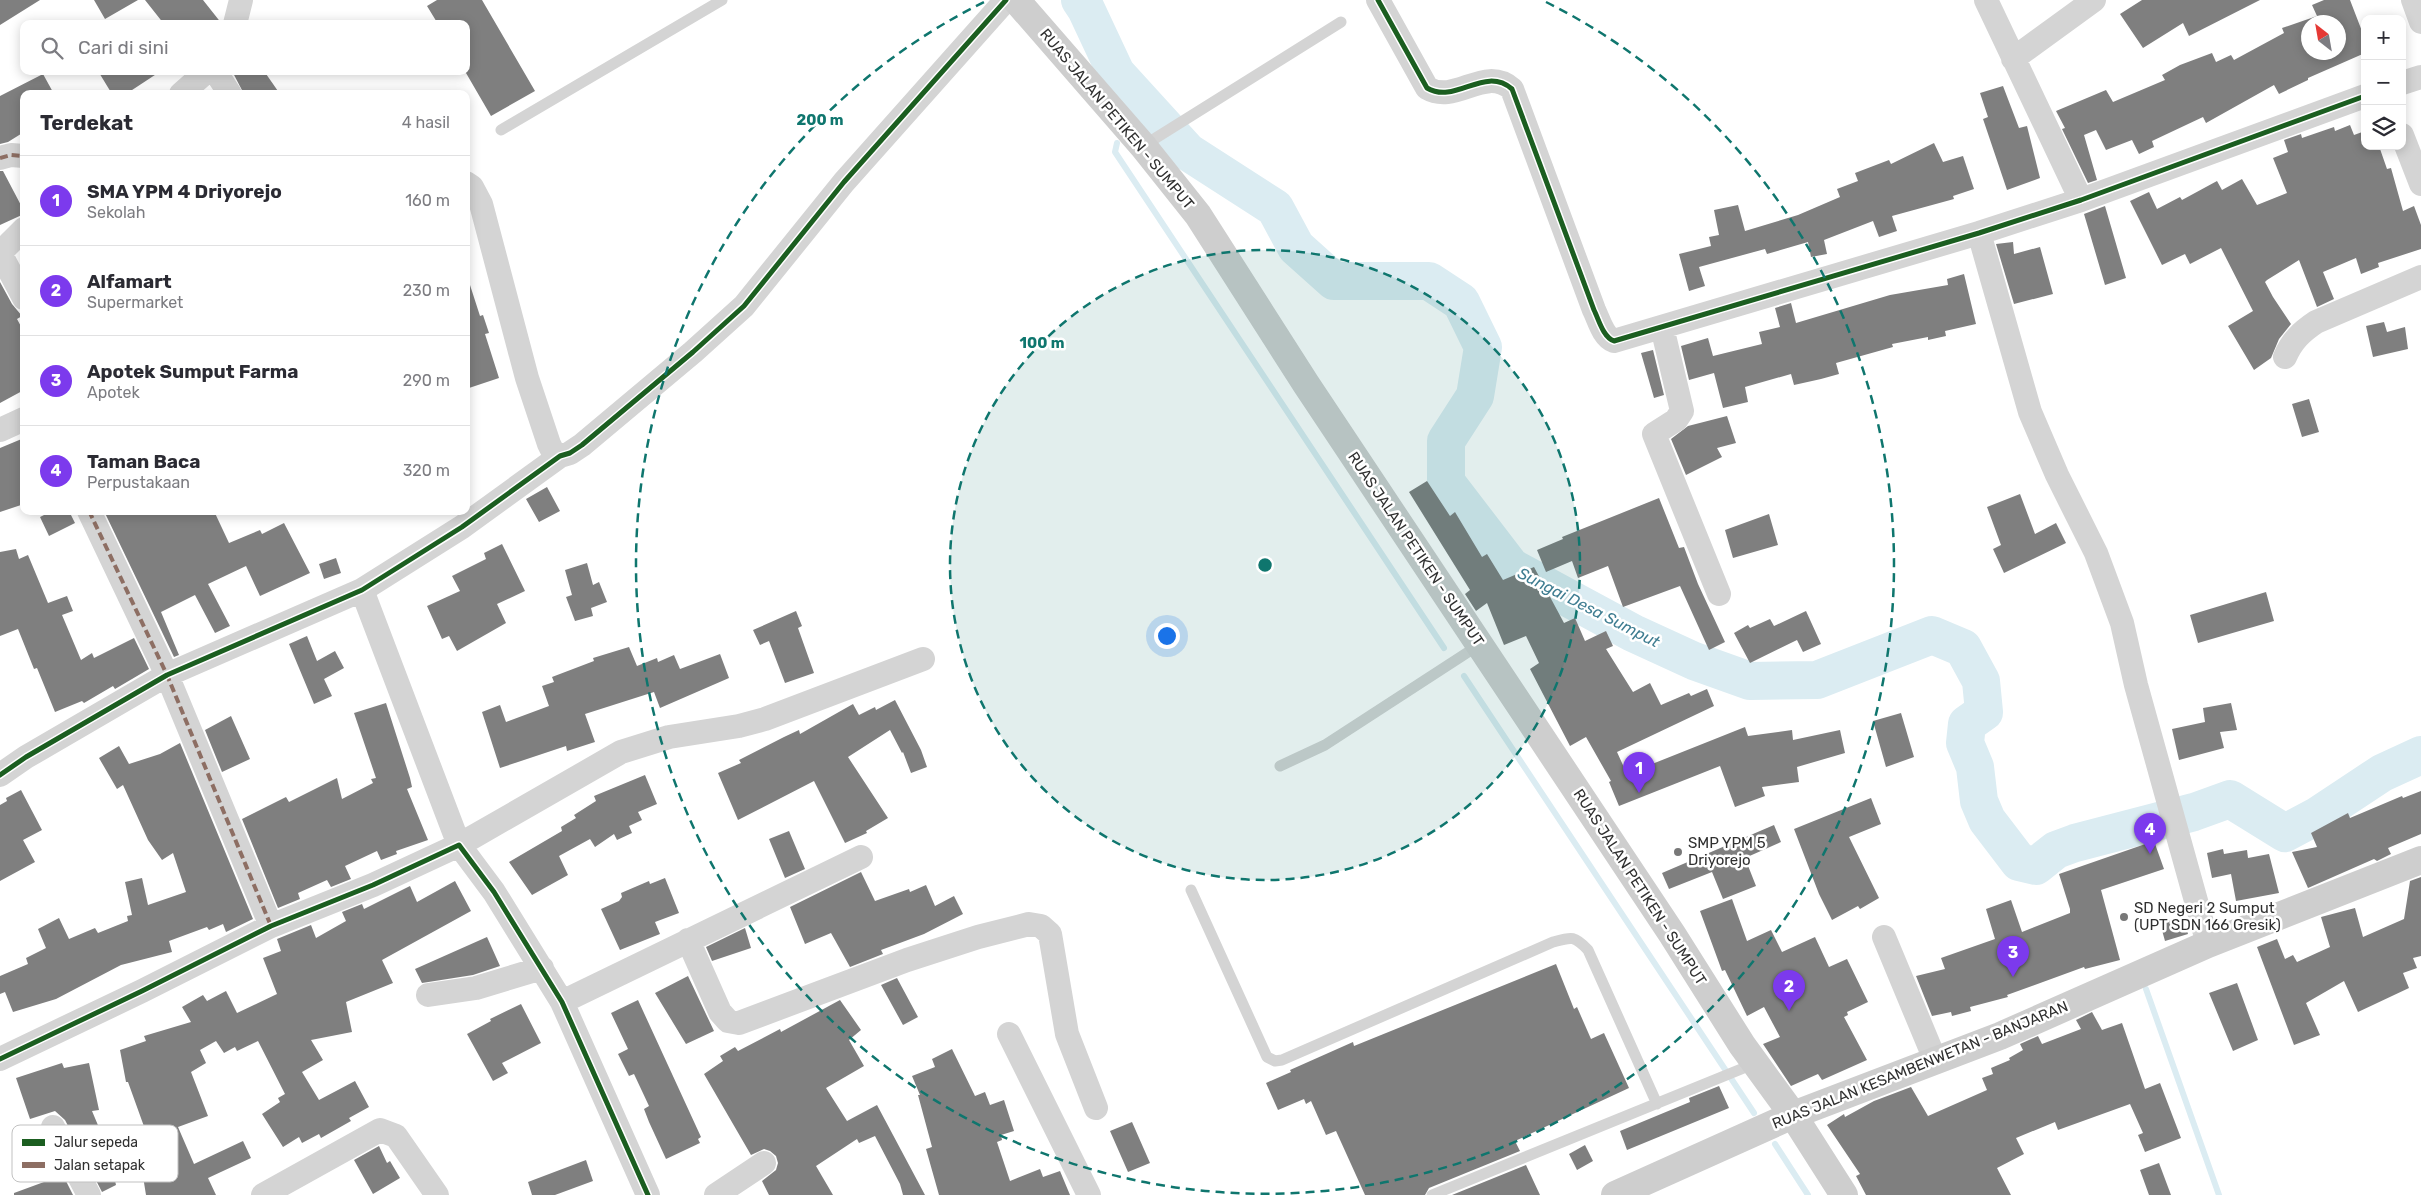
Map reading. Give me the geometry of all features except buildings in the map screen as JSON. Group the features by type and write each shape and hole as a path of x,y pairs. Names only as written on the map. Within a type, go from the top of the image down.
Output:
{"main road":[{"name":"RUAS JALAN PETIKEN - SUMPUT","path":"1016,0 1150,141 1306,384 1756,1063 1793,1115 1844,1195"},
{"name":"RUAS JALAN KESAMBENWETAN - BANJARAN","path":"1614,1195 1793,1115 1936,1062 2000,1036 2208,944 2421,860"}],"street":[{"path":"0,775 26,757 167,674 362,590 462,527 560,456 570,453 628,407 744,306 844,182 1006,0"},
{"path":"1378,0 1427,88 1435,93 1447,93 1484,80 1494,80 1505,82 1512,89 1594,310 1609,340 1618,342 2082,200 2361,97"},
{"path":"1986,0 2082,200"},
{"path":"2013,59 2094,0"},
{"path":"2412,0 2421,22"},
{"path":"185,90 202,75"},
{"path":"218,75 227,90"},
{"path":"2406,82 2421,77"},
{"path":"2406,146 2421,184"},
{"path":"0,158 11,155 20,156"},
{"path":"470,186 481,204 528,378 549,444 553,452 560,456"},
{"path":"20,233 0,253 20,290"},
{"path":"1979,233 2030,412 2057,475 2096,553 2119,614 2178,841 2208,944"},
{"path":"2285,357 2296,338 2316,322 2421,277"},
{"path":"1662,328 1682,411 1676,420 1654,434 1719,594"},
{"path":"0,430 20,421"},
{"path":"91,515 167,674 271,926"},
{"path":"362,590 459,845 494,892 562,1002 648,1195"},
{"path":"0,1059 142,991 271,926 373,885 459,845 549,794 587,769 621,752 669,737 739,726 765,719 924,659"},
{"path":"562,1002 861,857"},
{"path":"688,940 720,1012 728,1021 739,1023 907,960 978,937 1029,924 1041,926 1050,934 1067,1034 1096,1108"},
{"path":"1884,937 1936,1062"},
{"path":"428,995 476,988 542,968"},
{"path":"1009,1034 1089,1195"},
{"path":"263,1195 380,1130 396,1136 437,1195"},
{"path":"716,1195 764,1162"},
{"path":"82,1182 89,1195"}],"lane":[{"path":"501,130 722,0"},
{"path":"1150,141 1341,22"},
{"path":"1280,766 1325,745 1480,645"},
{"path":"1191,890 1267,1056 1272,1060 1282,1060 1553,942 1570,938 1578,939 1588,950 1657,1104"},
{"path":"1432,1195 1756,1063"}],"waterway":[{"name":"Sungai Desa Sumput","path":"1080,0 1116,73 1188,152 1275,208 1296,247 1334,281 1429,281 1461,302 1483,347 1475,396 1446,441 1446,482 1511,567 1633,633 1694,661 1750,681 1817,680 1932,635 1963,648 1981,681 1984,712 1967,724 1965,743 1975,767 1979,801 1987,820 2019,862 2036,866 2056,850 2075,843 2194,812 2230,799 2285,833 2317,816 2382,773 2421,755"},
{"path":"1126,99 1128,86"},
{"path":"1117,143 1115,152 1444,648"},
{"path":"1464,676 1754,1113"},
{"path":"2146,989 2219,1195"},
{"path":"1775,1144 1808,1195"}],"marked path":[{"path":"0,158 11,155 20,156"},
{"path":"91,515 167,675 271,926"}],"cycle path":[{"path":"0,775 26,757 167,675 362,590 462,527 560,456 570,453 582,445 693,352 744,306 844,182 1006,0"},
{"path":"1378,0 1427,88 1438,92 1449,92 1491,81 1501,83 1512,89 1594,310 1604,332 1614,341 1979,233 2081,200 2361,97"},
{"path":"0,1059 142,991 271,926 373,885 459,845 494,892 562,1002 648,1195"}],"place":[{"name":"SMA YPM 4 Driyorejo","path":"1639,793"},
{"name":"SMP YPM 5 Driyorejo","path":"1678,852"},
{"name":"Taman Baca","path":"2150,854"},
{"name":"SD Negeri 2 Sumput (UPT SDN 166 Gresik)","path":"2124,917"},
{"name":"Apotek Sumput Farma","path":"2013,977"},
{"name":"Alfamart","path":"1789,1011"}]}
